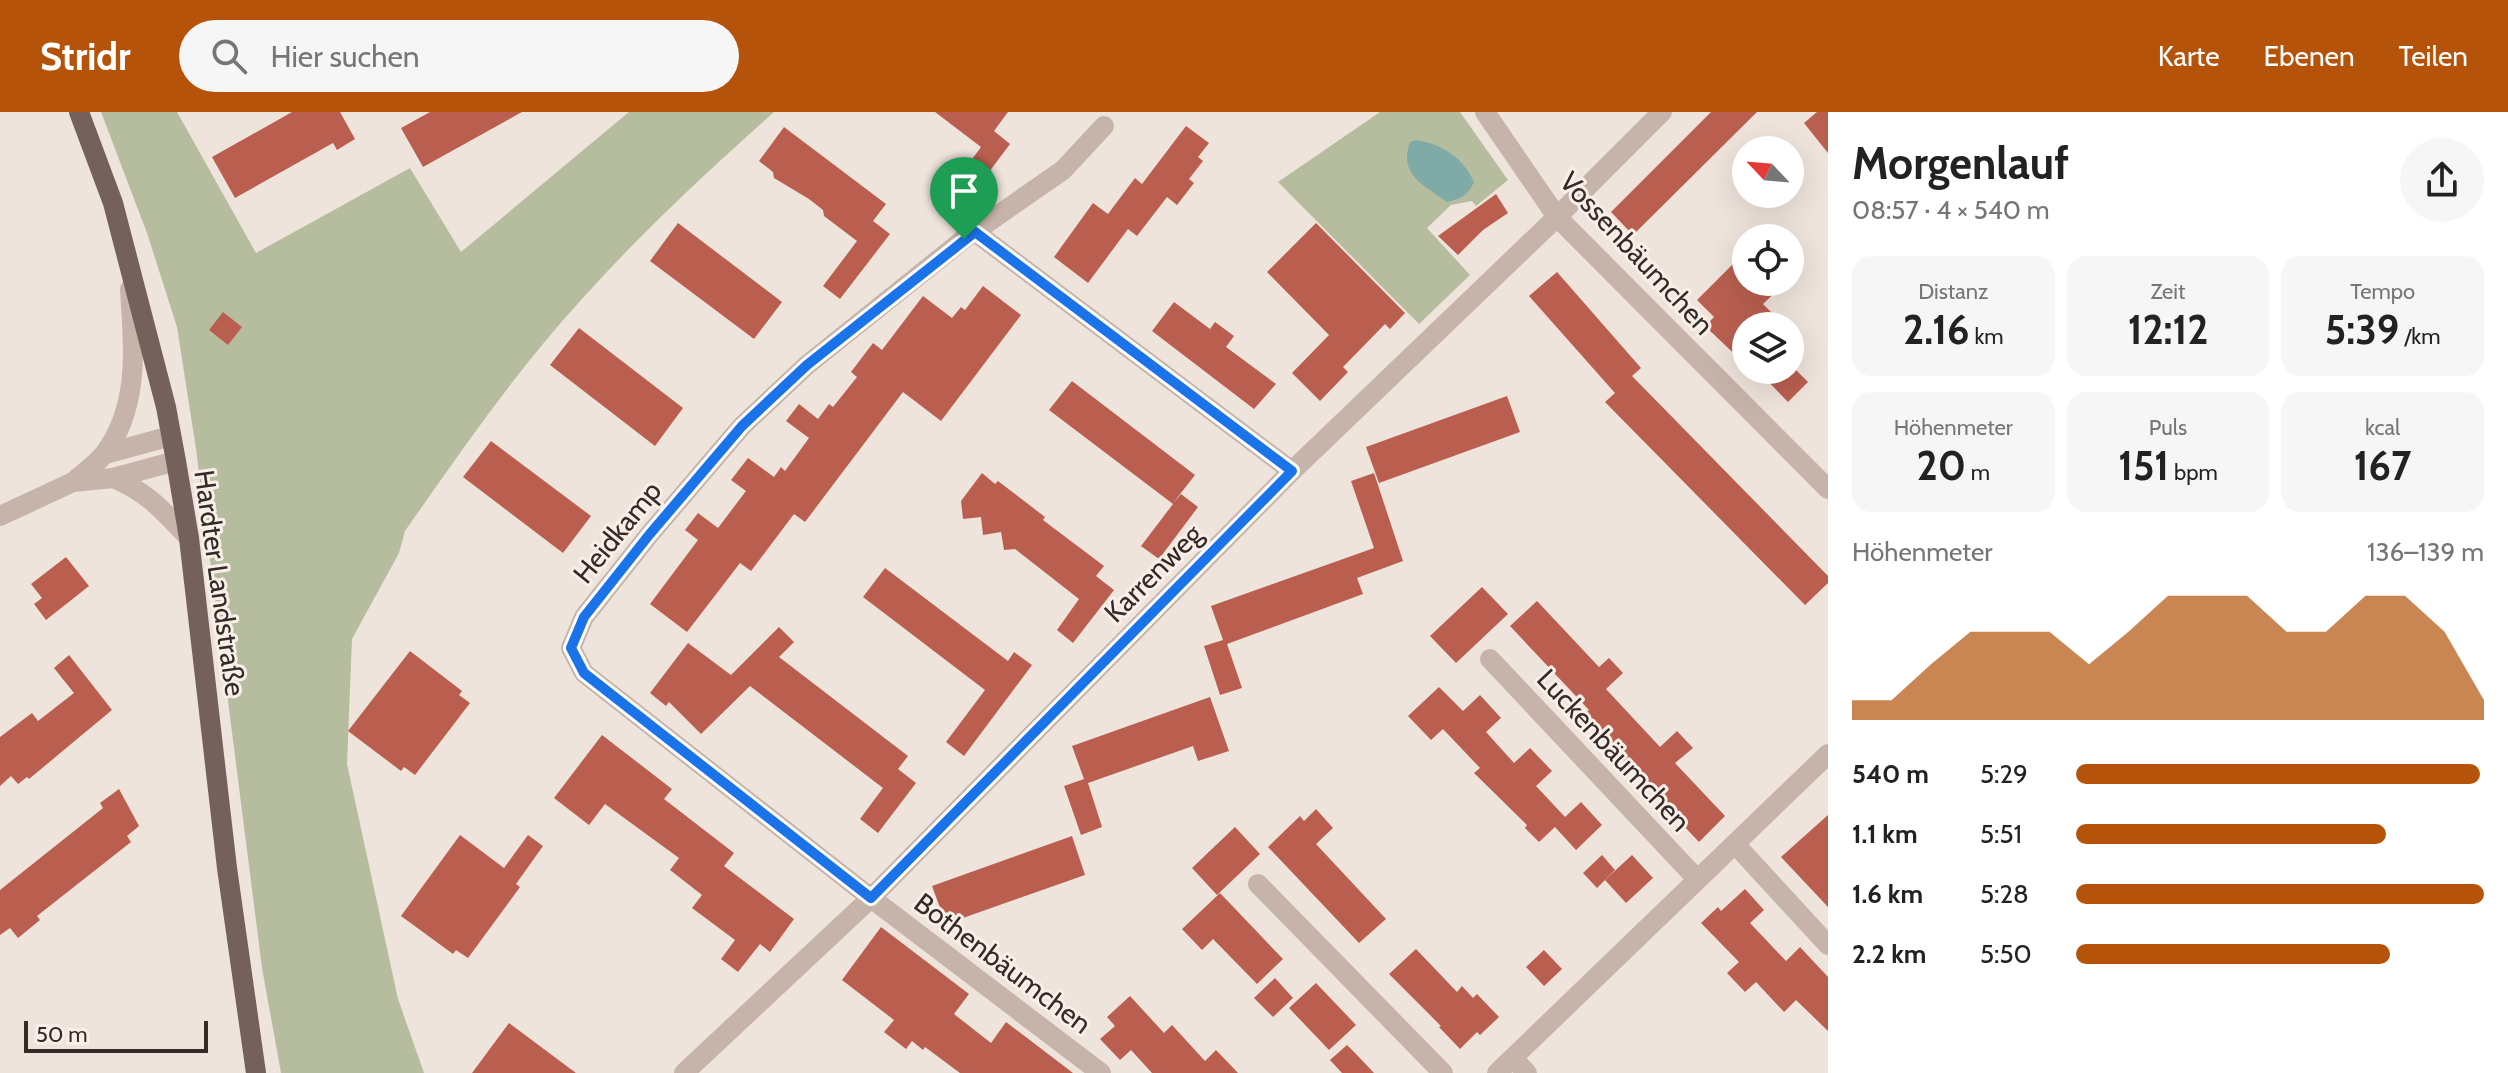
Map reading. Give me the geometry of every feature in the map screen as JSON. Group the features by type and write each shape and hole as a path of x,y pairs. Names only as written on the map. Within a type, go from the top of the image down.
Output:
{"main road":[{"name":"Hardter Landstraße","path":"79,112 113,203 176,461 189,538 227,868 256,1073"}],"street":[{"name":"Vossenbäumchen","path":"1485,112 1557,217 1828,489"},
{"name":"Karrenweg","path":"684,1073 871,898 1292,471 1662,112"},
{"name":"Heidkamp","path":"871,898 584,673 571,648 584,617 742,426 807,365 975,232 1063,170 1104,126"},
{"path":"975,232 1292,471"},
{"path":"0,516 73,482 105,454 126,409 134,375 129,265"},
{"path":"105,454 171,436"},
{"path":"73,482 113,478 176,461"},
{"path":"113,478 136,487 151,498 189,538"},
{"name":"Luckenbäumchen","path":"1490,659 1697,879"},
{"path":"1497,1073 1520,1066 1697,879 1828,754"},
{"path":"1735,844 1828,945"},
{"path":"1258,884 1443,1073"},
{"name":"Bothenbäumchen","path":"871,898 1101,1073"}],"green space":[{"path":"101,112 177,112 256,253 410,168 461,252 629,112 774,112 628,250 534,354 405,531 399,553 352,639 347,764 398,999 424,1073 281,1073 262,968 196,449 177,327 147,233"},
{"path":"1380,112 1460,112 1508,180 1476,206 1472,201 1451,205 1427,228 1470,275 1419,324 1278,182"}],"water":[{"path":"1417,140 1436,145 1458,159 1474,182 1467,193 1447,202 1415,178 1407,163 1407,153 1410,142"}],"building":[{"path":"292,112 340,112 355,139 337,150 333,143 235,198 212,157"},
{"path":"430,112 522,112 423,167 401,128"},
{"path":"935,112 1008,112 994,131 1010,144 971,196 954,184 981,147"},
{"path":"1711,112 1757,112 1633,235 1611,212"},
{"path":"1817,112 1828,112 1828,153 1804,123"},
{"path":"1186,126 1209,143 1198,157 1203,161 1189,179 1194,183 1177,205 1167,197 1137,236 1128,229 1088,283 1054,257 1093,203 1108,214 1135,178 1142,184"},
{"path":"784,127 886,204 873,221 890,234 840,299 823,286 857,241 824,216 823,210 809,199 774,178 773,172 759,161"},
{"path":"1496,194 1508,213 1483,230 1458,255 1438,236"},
{"path":"678,223 782,302 754,339 650,261"},
{"path":"1316,223 1405,313 1390,329 1385,324 1343,367 1348,372 1320,401 1292,373 1329,335 1267,272"},
{"path":"1732,265 1732,296 1771,296 1763,304 1771,312 1732,312 1732,352 1705,326 1714,317 1697,300"},
{"path":"1557,272 1641,368 1632,376 1828,576 1828,583 1805,605 1605,402 1615,393 1529,296"},
{"path":"983,286 1021,315 941,421 903,392 805,522 794,514 751,571 740,563 687,632 650,604 698,540 685,530 698,513 718,528 746,491 731,480 748,458 774,477 781,467 785,471 809,438 786,421 799,404 818,419 829,404 833,407 857,377 851,372 873,343 882,350 923,296 952,318 961,307 965,310"},
{"path":"1174,302 1210,329 1215,322 1234,336 1226,347 1276,384 1254,409 1152,331"},
{"path":"223,312 242,327 228,345 209,330"},
{"path":"579,328 683,408 655,446 550,365"},
{"path":"1804,378 1808,382 1788,402 1771,384 1804,384"},
{"path":"1072,381 1195,475 1173,503 1181,494 1198,507 1159,559 1141,546 1173,504 1049,410"},
{"path":"1507,396 1520,432 1379,483 1366,447"},
{"path":"491,441 591,516 563,553 463,477"},
{"path":"982,473 995,484 998,481 1104,566 1096,576 1114,590 1073,643 1057,630 1079,599 1015,549 1004,550 1001,532 983,535 981,517 963,519 961,501"},
{"path":"1374,473 1403,561 1357,578 1363,594 1227,644 1242,688 1220,695 1204,646 1223,640 1211,606 1374,548 1351,481"},
{"path":"66,557 89,586 46,620 34,604 42,598 31,584"},
{"path":"885,568 1008,661 1014,652 1032,665 964,756 946,742 985,690 863,597"},
{"path":"1482,587 1508,614 1456,663 1430,636"},
{"path":"1537,601 1599,667 1609,658 1623,673 1606,689 1660,747 1677,731 1693,748 1675,763 1725,816 1699,842 1581,717 1589,710 1510,626"},
{"path":"779,627 794,642 779,657 908,756 898,769 916,783 878,833 860,819 883,788 750,686 701,734 669,702 666,706 650,693 688,643 731,675"},
{"path":"410,651 462,691 459,695 470,703 415,775 404,767 401,771 348,731"},
{"path":"69,655 112,710 29,779 27,777 18,784 11,776 0,786 0,737 32,713 38,721 74,693 54,668"},
{"path":"1439,687 1463,711 1480,695 1501,718 1486,732 1514,763 1530,748 1552,771 1536,786 1565,817 1581,802 1602,825 1576,850 1555,827 1539,842 1525,828 1527,825 1474,773 1480,768 1443,729 1431,740 1408,716"},
{"path":"1210,697 1229,751 1198,761 1193,746 1088,783 1102,827 1081,835 1064,786 1084,779 1072,746"},
{"path":"602,735 672,789 664,799 734,853 724,866 794,919 770,952 760,944 738,972 721,959 735,940 692,908 702,895 670,870 679,858 605,804 589,825 554,798"},
{"path":"119,789 139,826 127,836 131,842 37,916 40,920 18,938 10,928 0,935 0,890 103,808 100,803"},
{"path":"1316,809 1333,828 1316,844 1386,919 1359,943 1268,847 1300,816 1304,821"},
{"path":"1828,815 1828,907 1781,857"},
{"path":"1235,827 1260,854 1217,895 1192,868"},
{"path":"460,835 504,868 528,835 543,846 516,884 520,887 468,958 456,950 453,954 401,916"},
{"path":"1072,836 1085,875 946,924 932,886"},
{"path":"1602,855 1615,870 1597,888 1583,873"},
{"path":"1632,855 1653,878 1626,903 1605,880"},
{"path":"1745,889 1764,910 1750,923 1786,961 1800,947 1828,977 1828,1031 1796,1000 1784,1012 1756,982 1745,992 1727,973 1739,962 1701,923 1718,907 1721,911"},
{"path":"1220,893 1283,959 1257,984 1213,939 1202,950 1182,929"},
{"path":"881,927 969,994 954,1014 991,1043 1006,1022 1073,1073 960,1073 912,1041 906,1049 884,1032 894,1020 842,980"},
{"path":"1416,949 1457,992 1462,986 1473,998 1477,994 1499,1017 1460,1049 1389,974"},
{"path":"1544,950 1562,969 1544,986 1526,967"},
{"path":"1275,978 1293,998 1273,1017 1254,998"},
{"path":"1316,983 1356,1025 1329,1050 1289,1008"},
{"path":"1130,996 1164,1033 1172,1025 1205,1061 1216,1050 1238,1073 1152,1073 1131,1050 1120,1060 1100,1039 1115,1026 1107,1017"},
{"path":"509,1023 576,1073 472,1073"},
{"path":"1347,1045 1374,1073 1342,1073 1330,1060"}],"route":[{"path":"975,232 1292,471 871,898 584,673 571,648 584,617 742,426 807,365 964,239 975,232"}]}
